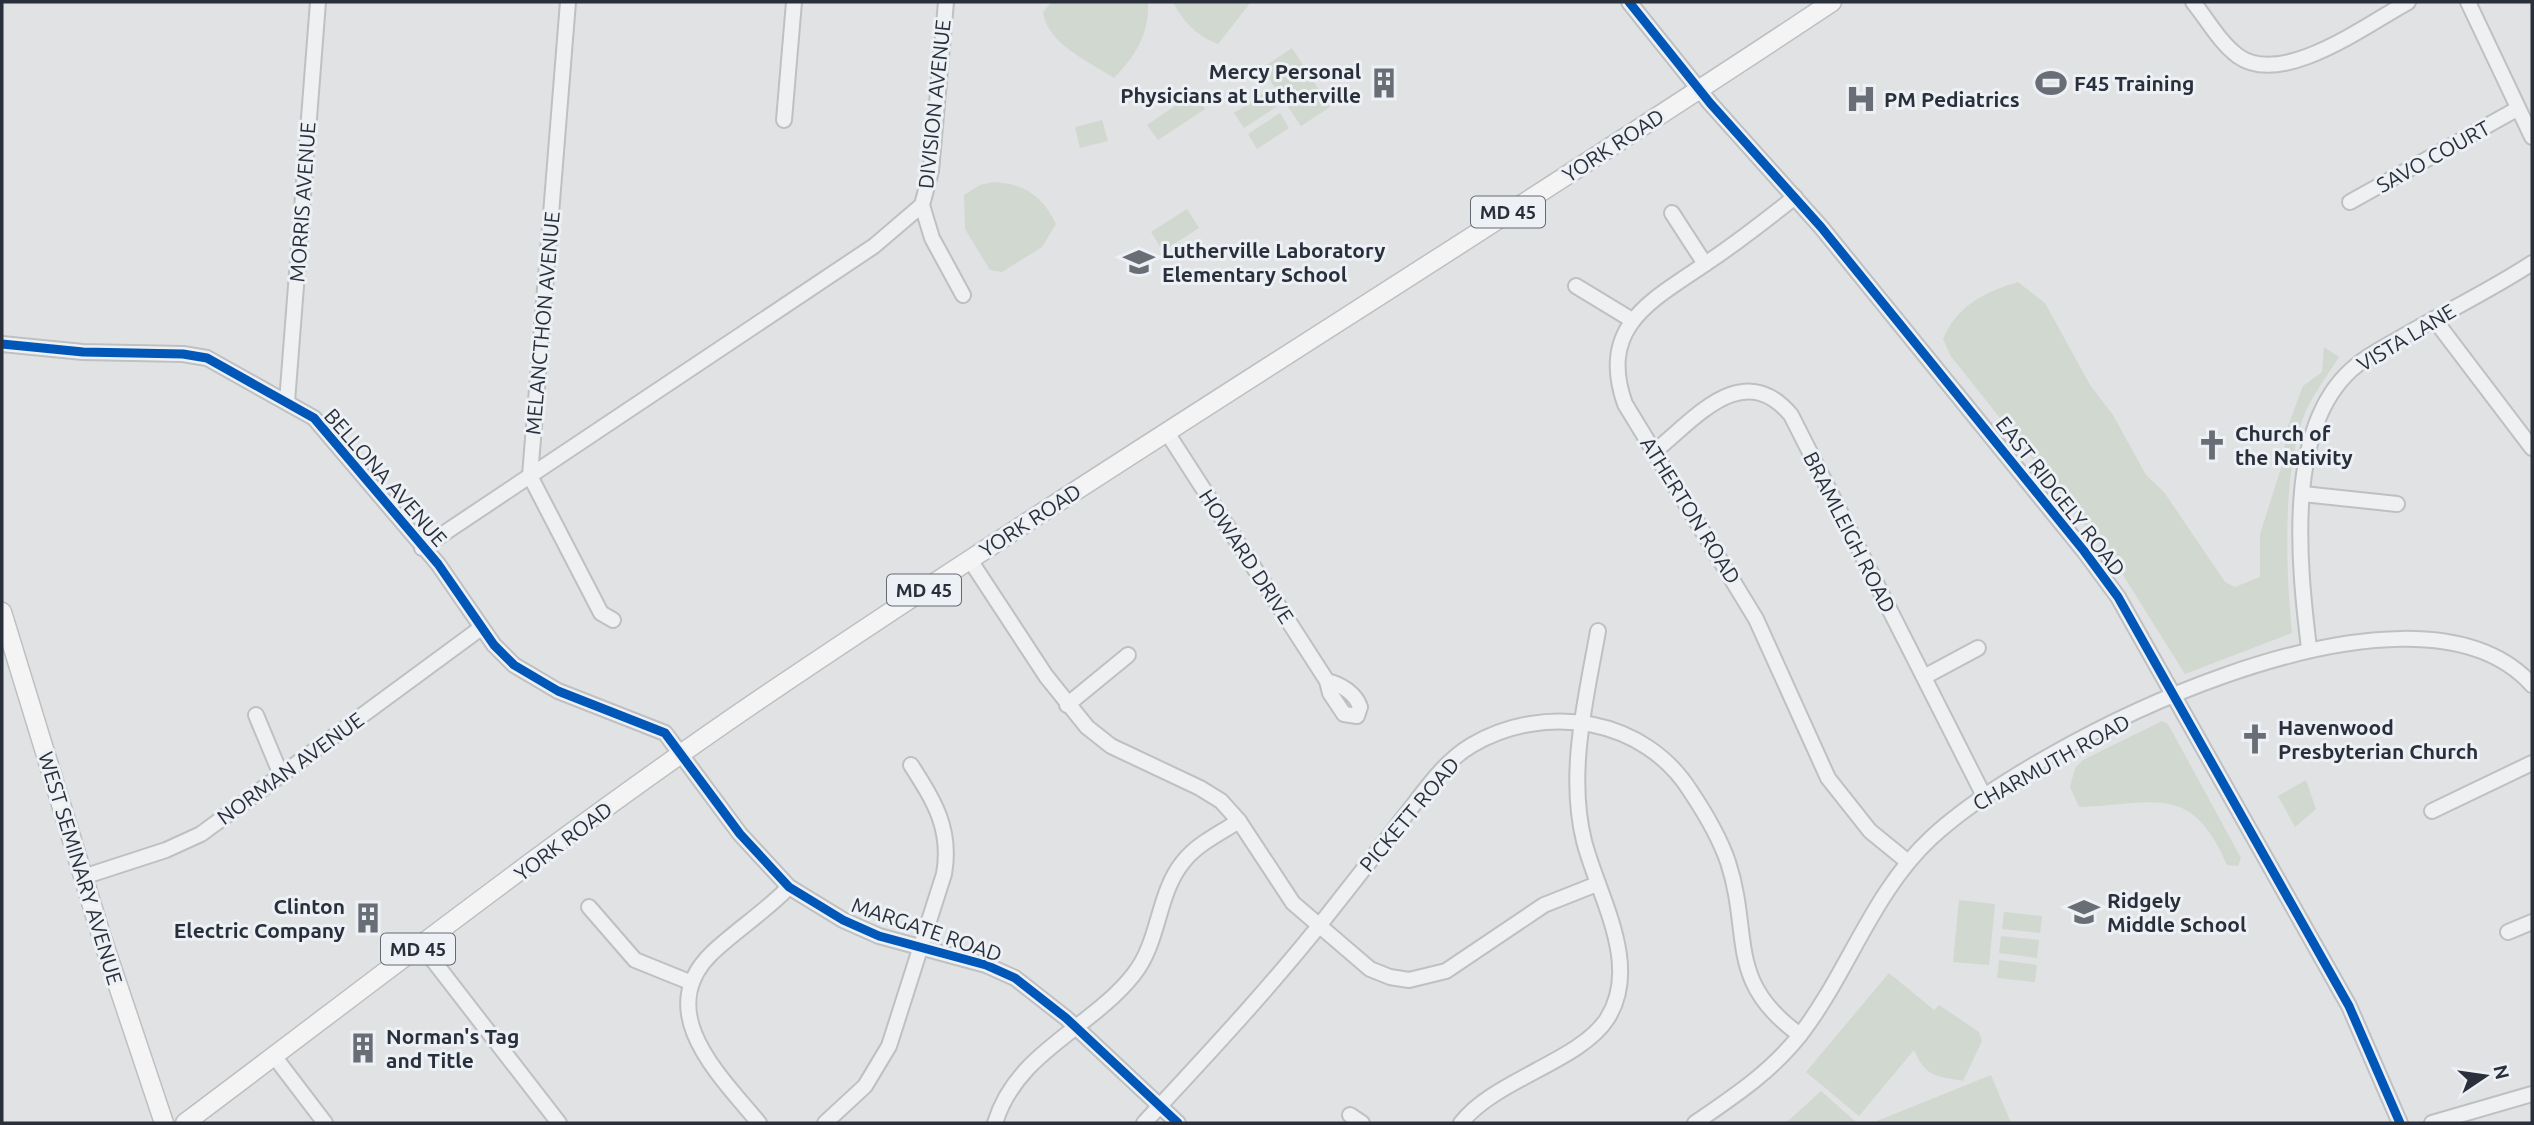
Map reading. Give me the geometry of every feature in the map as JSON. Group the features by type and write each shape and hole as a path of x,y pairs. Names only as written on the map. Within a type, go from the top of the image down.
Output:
{"main road":[{"name":"YORK ROAD","path":"185,1123 681,755 1166,431 1832,2"},
{"name":"WEST SEMINARY AVENUE","path":"2,612 83,877 164,1123"}],"street":[{"name":"MORRIS AVENUE","path":"287,402 318,2"},
{"name":"MELANCTHON AVENUE","path":"530,476 568,2"},
{"path":"784,120 794,2"},
{"name":"DIVISION AVENUE","path":"922,205 931,171 946,2"},
{"name":"EAST RIDGELY ROAD","path":"1629,2 1699,89 1795,197 2084,551 2118,597 2349,1006 2400,1123"},
{"path":"2193,2 2236,55 2261,66 2275,67 2304,59 2408,2"},
{"path":"2468,2 2532,137"},
{"name":"SAVO COURT","path":"2350,202 2517,110"},
{"name":"ATHERTON ROAD","path":"1795,197 1706,264 1661,292 1632,320 1618,351 1620,389 1625,404 1756,620 1828,778 1870,831 1908,862"},
{"path":"422,548 874,246 922,205 932,238 963,295"},
{"path":"1672,213 1706,264"},
{"name":"VISTA LANE","path":"2309,649 2301,572 2303,494 2315,427 2324,403 2357,364 2532,263"},
{"path":"1576,285 1632,320"},
{"path":"2434,319 2532,448"},
{"name":"BELLONA AVENUE","path":"2,344 83,352 194,355 225,366 287,402 326,430 450,580 481,628 505,657 524,672 558,691 665,733 681,755"},
{"name":"BRAMLEIGH ROAD","path":"1655,451 1727,395 1755,390 1780,402 1791,415 1984,796"},
{"name":"HOWARD DRIVE","path":"1166,431 1327,681"},
{"path":"530,476 601,612 613,620"},
{"path":"2303,494 2396,504"},
{"path":"970,560 1067,705 1087,727 1111,746 1212,794 1239,821 1284,892 1318,927 1370,969 1390,977 1426,978 1465,961 1544,905 1597,884"},
{"name":"NORMAN AVENUE","path":"83,877 186,842 481,628"},
{"path":"1461,1123 1483,1102 1589,1038 1605,1022 1615,1006 1620,990 1620,957 1579,818 1578,766 1582,722 1598,631"},
{"name":"CHARMUTH ROAD","path":"1700,1122 1769,1069 1800,1035 1886,891 1908,862 1946,824 1984,796 2069,747 2175,695 2253,664 2309,649 2385,640 2453,645 2504,663 2532,685"},
{"path":"1924,677 1978,648"},
{"path":"1067,705 1128,655"},
{"path":"256,715 281,775"},
{"name":"PICKETT ROAD","path":"1144,1123 1318,927 1455,757 1492,735 1514,727 1559,720 1609,728 1650,747 1691,791 1728,863 1742,954 1755,990 1781,1022 1800,1035"},
{"name":"MARGATE ROAD","path":"681,755 740,834 789,887 843,920 879,936 986,965 1014,978 1075,1026 1178,1123"},
{"path":"2432,811 2532,763"},
{"path":"825,1123 864,1086 890,1046 944,874 947,846 939,809 911,765"},
{"path":"995,1123 1003,1101 1019,1076 1120,988 1142,963 1168,888 1184,860 1239,821"},
{"path":"760,1123 697,1046 690,1017 692,984 709,955 769,908 789,887"},
{"path":"589,907 635,960 692,984"},
{"path":"2508,932 2532,922"},
{"path":"422,946 559,1123"},
{"path":"274,1056 325,1123"},
{"path":"2432,1123 2532,1094"}],"shaded area":[{"path":"1052,2 1148,2 1146,25 1140,44 1114,78 1071,51 1052,34 1043,12"},
{"path":"1173,2 1251,2 1218,44 1191,28"},
{"path":"1292,48 1330,107 1301,126 1262,68"},
{"path":"1195,92 1205,109 1158,140 1147,125"},
{"path":"1266,92 1276,107 1244,128 1234,113"},
{"path":"1280,113 1289,128 1257,149 1248,134"},
{"path":"1102,120 1108,141 1080,148 1075,127"},
{"path":"994,182 1015,185 1031,193 1045,206 1056,224 1042,247 1002,272 990,270 965,229 964,195 980,185"},
{"path":"1187,209 1199,228 1163,251 1151,232"},
{"path":"2018,282 2045,303 2090,385 2113,415 2146,475 2164,492 2225,582 2235,587 2260,577 2260,534 2281,468 2288,426 2303,386 2322,372 2324,347 2339,357 2306,410 2296,442 2287,524 2292,633 2185,674 2118,567 1950,355 1943,339 1956,318 1973,302 1994,290"},
{"path":"2162,721 2168,724 2241,858 2238,866 2227,865 2213,838 2199,820 2184,809 2149,802 2079,807 2070,787 2075,768 2083,760"},
{"path":"2306,780 2316,809 2295,827 2278,796"},
{"path":"1959,900 1995,904 1989,965 1953,962"},
{"path":"2004,912 2042,916 2040,933 2002,929"},
{"path":"2001,936 2039,940 2037,958 1999,953"},
{"path":"1999,960 2037,965 2035,982 1997,978"},
{"path":"1889,973 1934,1010 1939,1005 1979,1032 1982,1041 1963,1081 1933,1074 1923,1066 1914,1050 1859,1116 1806,1072"},
{"path":"1991,1075 2011,1123 1872,1123"},
{"path":"1821,1091 1857,1123 1786,1123"}],"cycle path":[{"path":"1629,2 1710,103 1821,227 2084,551 2118,597 2349,1006 2400,1123"},
{"path":"2,344 83,352 183,354 207,358 314,418 438,564 494,645 514,665 558,691 665,733 740,834 789,887 843,920 879,936 986,965 1015,978 1066,1018 1178,1123"}],"place":[{"name":"Mercy Personal Physicians at Lutherville","path":"1384,83"},
{"name":"F45 Training","path":"2051,83"},
{"name":"PM Pediatrics","path":"1861,99"},
{"name":"Lutherville Laboratory Elementary School","path":"1139,262"},
{"name":"Church of the Nativity","path":"2212,445"},
{"name":"Havenwood Presbyterian Church","path":"2255,739"},
{"name":"Ridgely Middle School","path":"2084,912"},
{"name":"Clinton Electric Company","path":"368,918"},
{"name":"Norman's Tag and Title","path":"363,1048"}]}
